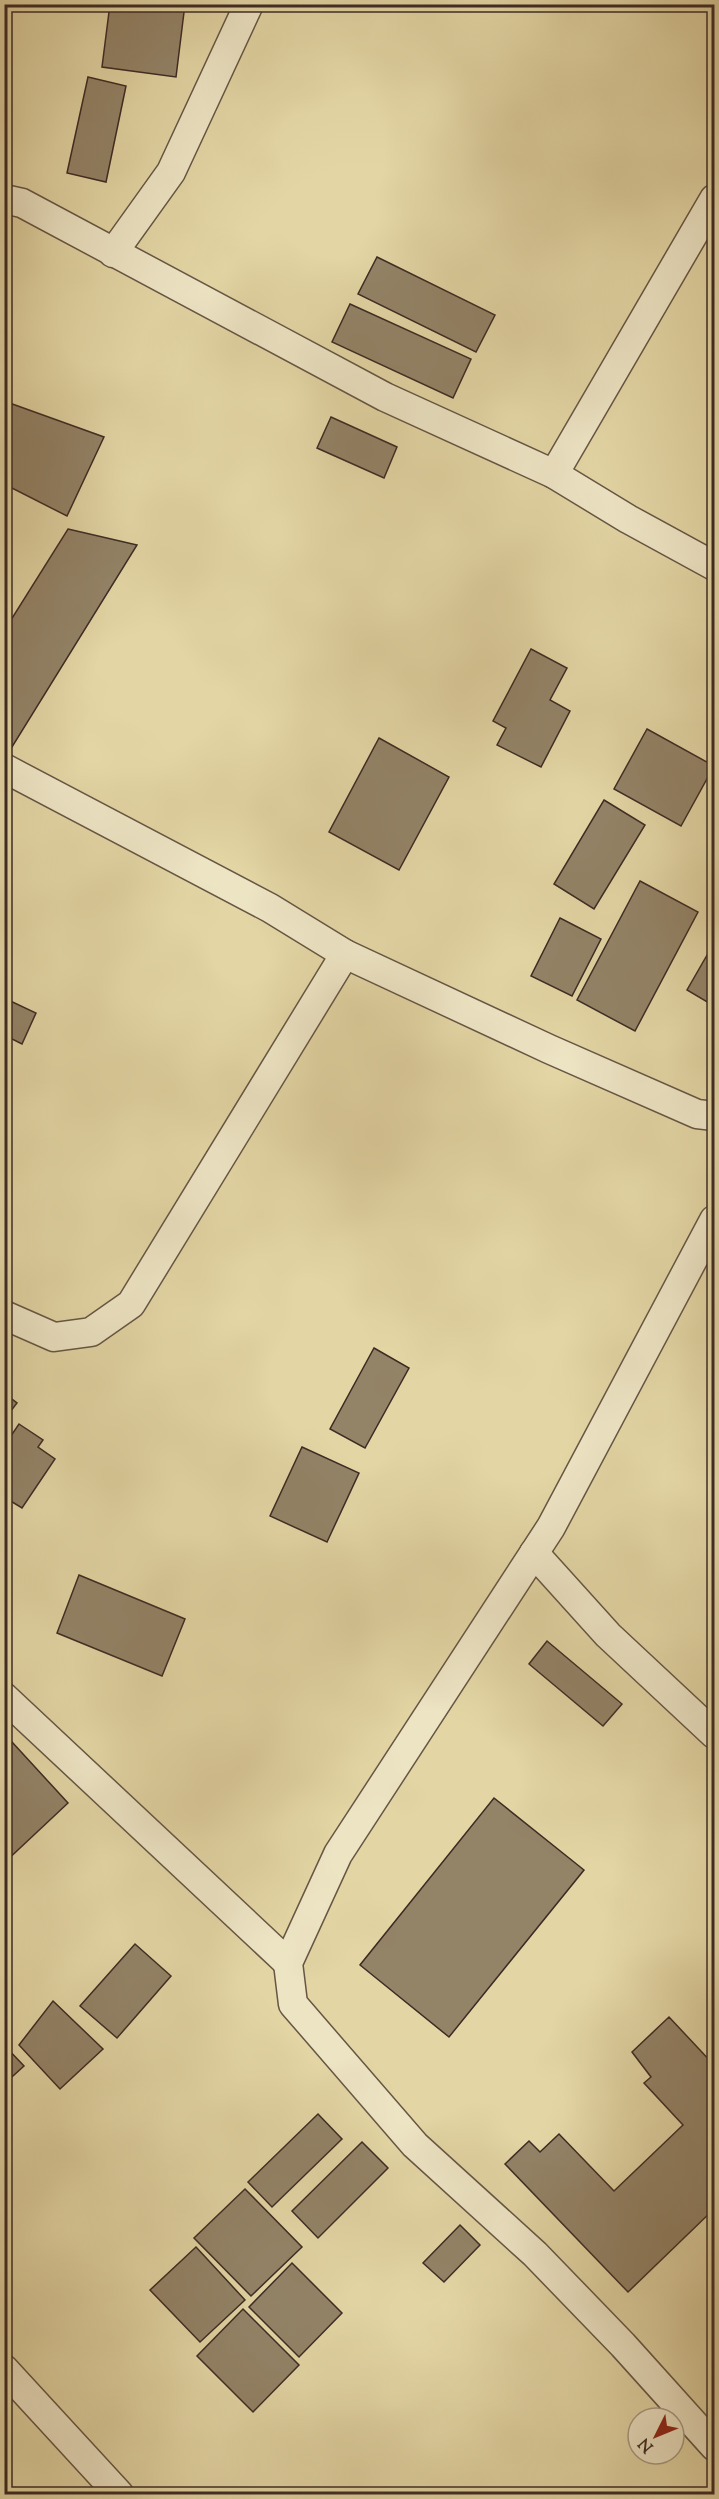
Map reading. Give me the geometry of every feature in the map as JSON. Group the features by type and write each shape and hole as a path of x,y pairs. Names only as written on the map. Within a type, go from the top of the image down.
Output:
{"street":[{"path":"114,253 171,172 249,4"},
{"path":"4,199 22,203 385,397 554,474 627,519 714,567"},
{"path":"554,474 714,199"},
{"path":"4,768 270,908 345,954 560,1054 697,1114 714,1116"},
{"path":"4,1315 54,1337 91,1332 130,1304 345,954"},
{"path":"714,1220 551,1527 338,1854 288,1963 293,2004 415,2145 535,2254 623,2345 714,2446"},
{"path":"534,1553 608,1635 714,1734"},
{"path":"4,1697 288,1963"},
{"path":"4,2369 119,2494"}],"building":[{"path":"110,4 185,4 176,77 102,67"},
{"path":"88,77 126,86 106,182 67,173"},
{"path":"377,257 495,315 476,352 358,294"},
{"path":"350,304 471,359 453,398 332,342"},
{"path":"4,401 104,437 67,516 4,484"},
{"path":"331,417 397,447 384,478 317,448"},
{"path":"68,529 137,545 12,747 4,742 4,631"},
{"path":"531,649 567,668 550,700 570,711 541,767 497,745 506,728 493,721"},
{"path":"647,729 714,766 681,826 614,789"},
{"path":"379,738 449,777 399,870 329,832"},
{"path":"604,800 645,825 594,909 554,884"},
{"path":"640,881 698,912 635,1031 577,1000"},
{"path":"560,918 601,939 572,996 531,976"},
{"path":"714,943 714,1006 687,990"},
{"path":"4,998 36,1013 22,1044 4,1035"},
{"path":"374,1348 409,1368 365,1448 330,1429"},
{"path":"4,1393 17,1403 4,1420"},
{"path":"19,1424 43,1440 38,1447 55,1459 22,1508 4,1497 4,1446"},
{"path":"302,1447 359,1473 327,1542 270,1516"},
{"path":"79,1575 185,1619 162,1676 57,1633"},
{"path":"547,1641 622,1704 603,1726 529,1664"},
{"path":"12,1742 68,1803 4,1863 4,1803 6,1801 4,1799 4,1749"},
{"path":"494,1798 584,1870 449,2037 360,1965"},
{"path":"135,1944 171,1976 117,2038 80,2006"},
{"path":"53,2001 103,2049 60,2089 19,2045"},
{"path":"669,2017 714,2065 714,2209 628,2292 505,2164 529,2141 540,2152 559,2134 614,2191 683,2125 644,2083 651,2077 632,2052"},
{"path":"4,2045 24,2066 4,2084"},
{"path":"318,2114 342,2139 272,2207 248,2182"},
{"path":"362,2142 388,2168 318,2238 292,2211"},
{"path":"245,2189 302,2247 251,2296 194,2238"},
{"path":"460,2225 480,2245 444,2282 423,2263"},
{"path":"196,2247 245,2300 200,2342 150,2290"},
{"path":"292,2263 342,2313 299,2357 249,2307"},
{"path":"243,2309 299,2365 253,2412 197,2356"}]}
